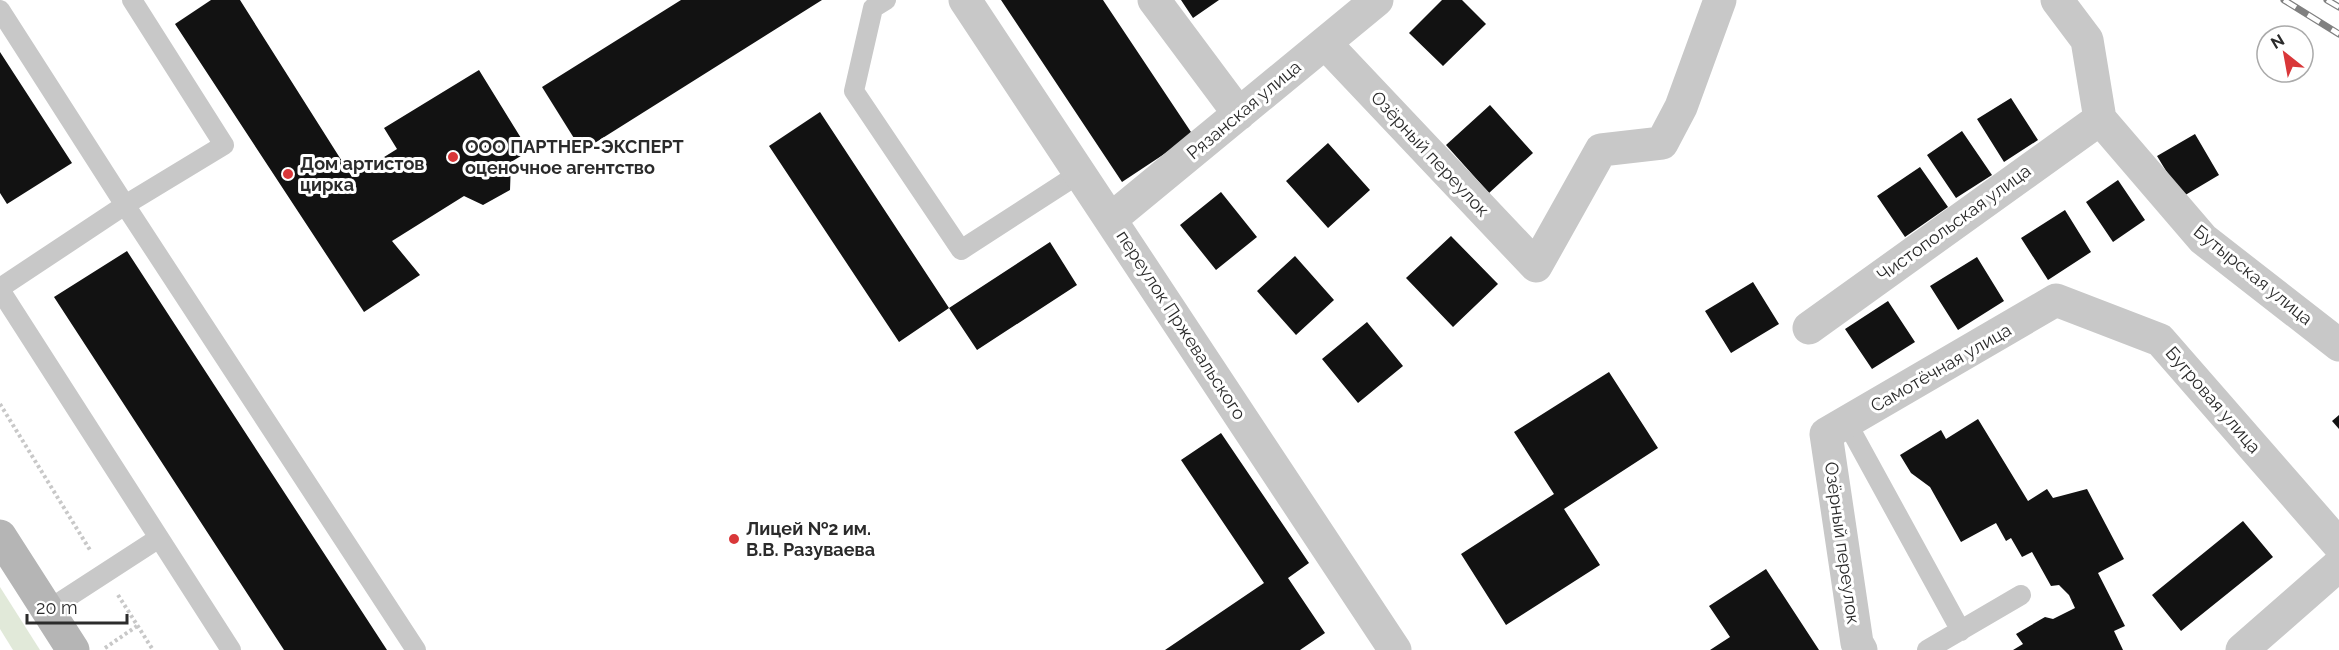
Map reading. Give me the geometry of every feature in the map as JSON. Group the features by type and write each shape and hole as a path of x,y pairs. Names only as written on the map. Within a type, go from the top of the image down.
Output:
{"main road":[{"path":"0,536 74,650"}],"street":[{"name":"переулок Пржевальского","path":"965,0 1395,650"},
{"path":"1154,0 1239,114"},
{"name":"Рязанская улица","path":"1111,219 1377,0"},
{"name":"Озёрный переулок","path":"1325,43 1536,266 1601,150 1662,143 1681,107 1720,0"},
{"path":"2057,0 2087,40 2100,119"},
{"name":"Чистопольская улица","path":"1809,328 2100,119"},
{"name":"Бутырская улица","path":"2100,119 2203,239 2339,345"},
{"name":"Самотёчная улица","path":"1837,429 2056,300"},
{"name":"Бугровая улица","path":"2056,300 2160,340 2339,545"},
{"name":"Озёрный переулок","path":"1837,429 1857,643 1861,650"},
{"path":"2242,650 2339,564"}],"lane":[{"path":"132,0 224,145 125,206 0,289 231,650"},
{"path":"886,0 873,8 854,91 961,250 1080,173"},
{"path":"0,10 125,206 416,650"},
{"path":"1837,429 1961,631"},
{"path":"48,610 159,538"},
{"path":"1927,650 2022,595"}],"path":[{"path":"0,404 153,650"},
{"path":"102,650 137,626"}],"green space":[{"path":"0,587 40,650 13,650 0,629"}],"building":[{"path":"211,0 240,0 352,177 397,149 384,128 479,70 529,151 511,162 510,190 483,205 464,196 392,241 420,275 364,312 175,24"},
{"path":"681,0 822,0 582,151 542,87"},
{"path":"1001,0 1103,0 1193,135 1122,182"},
{"path":"1181,0 1219,0 1193,18"},
{"path":"1442,0 1462,0 1486,24 1443,66 1409,33"},
{"path":"0,52 72,163 7,204 0,193"},
{"path":"2011,98 2038,140 2004,162 1977,119"},
{"path":"1490,105 1533,153 1489,193 1446,145"},
{"path":"820,112 949,308 899,342 769,146"},
{"path":"1962,131 1992,175 1956,198 1927,155"},
{"path":"2195,134 2219,175 2182,197 2157,156"},
{"path":"1328,143 1370,190 1328,228 1286,181"},
{"path":"1920,167 1948,207 1905,237 1877,196"},
{"path":"2118,180 2145,220 2113,242 2086,202"},
{"path":"1221,192 1257,237 1216,270 1180,225"},
{"path":"2065,210 2091,252 2048,280 2021,238"},
{"path":"1451,236 1498,284 1453,327 1406,278"},
{"path":"1050,242 1077,285 977,350 949,308"},
{"path":"127,251 387,650 284,650 54,297"},
{"path":"1295,256 1334,300 1296,335 1257,291"},
{"path":"1977,257 2004,301 1958,330 1930,286"},
{"path":"1753,282 1779,324 1731,353 1705,311"},
{"path":"1888,301 1915,342 1872,369 1845,329"},
{"path":"1367,322 1403,366 1358,403 1322,359"},
{"path":"1609,372 1658,448 1564,509 1600,565 1506,625 1461,554 1554,494 1514,432"},
{"path":"2339,415 2339,429 2332,421"},
{"path":"1978,419 2028,501 2047,489 2053,498 2087,489 2124,559 2098,573 2125,626 2114,631 2123,650 2013,650 2023,644 2016,634 2045,617 2053,619 2075,608 2069,595 2059,585 2051,586 2032,552 2022,557 2011,538 2006,541 1996,523 1961,542 1930,487 1911,473 1900,455 1941,430 1946,439"},
{"path":"1221,433 1309,563 1288,578 1325,633 1300,650 1165,650 1264,583 1181,460"},
{"path":"2243,521 2273,557 2181,631 2152,595"},
{"path":"1766,569 1819,650 1710,650 1730,637 1709,606"}],"railway":[{"path":"2284,0 2339,34"},
{"path":"2327,0 2339,7"}],"place":[{"name":"ООО ПАРТНЕР-ЭКСПЕРТ оценочное агентство","path":"453,157"},
{"name":"Дом артистов цирка","path":"288,174"},
{"name":"Лицей №2 им. В.В. Разуваева","path":"734,539"}]}
